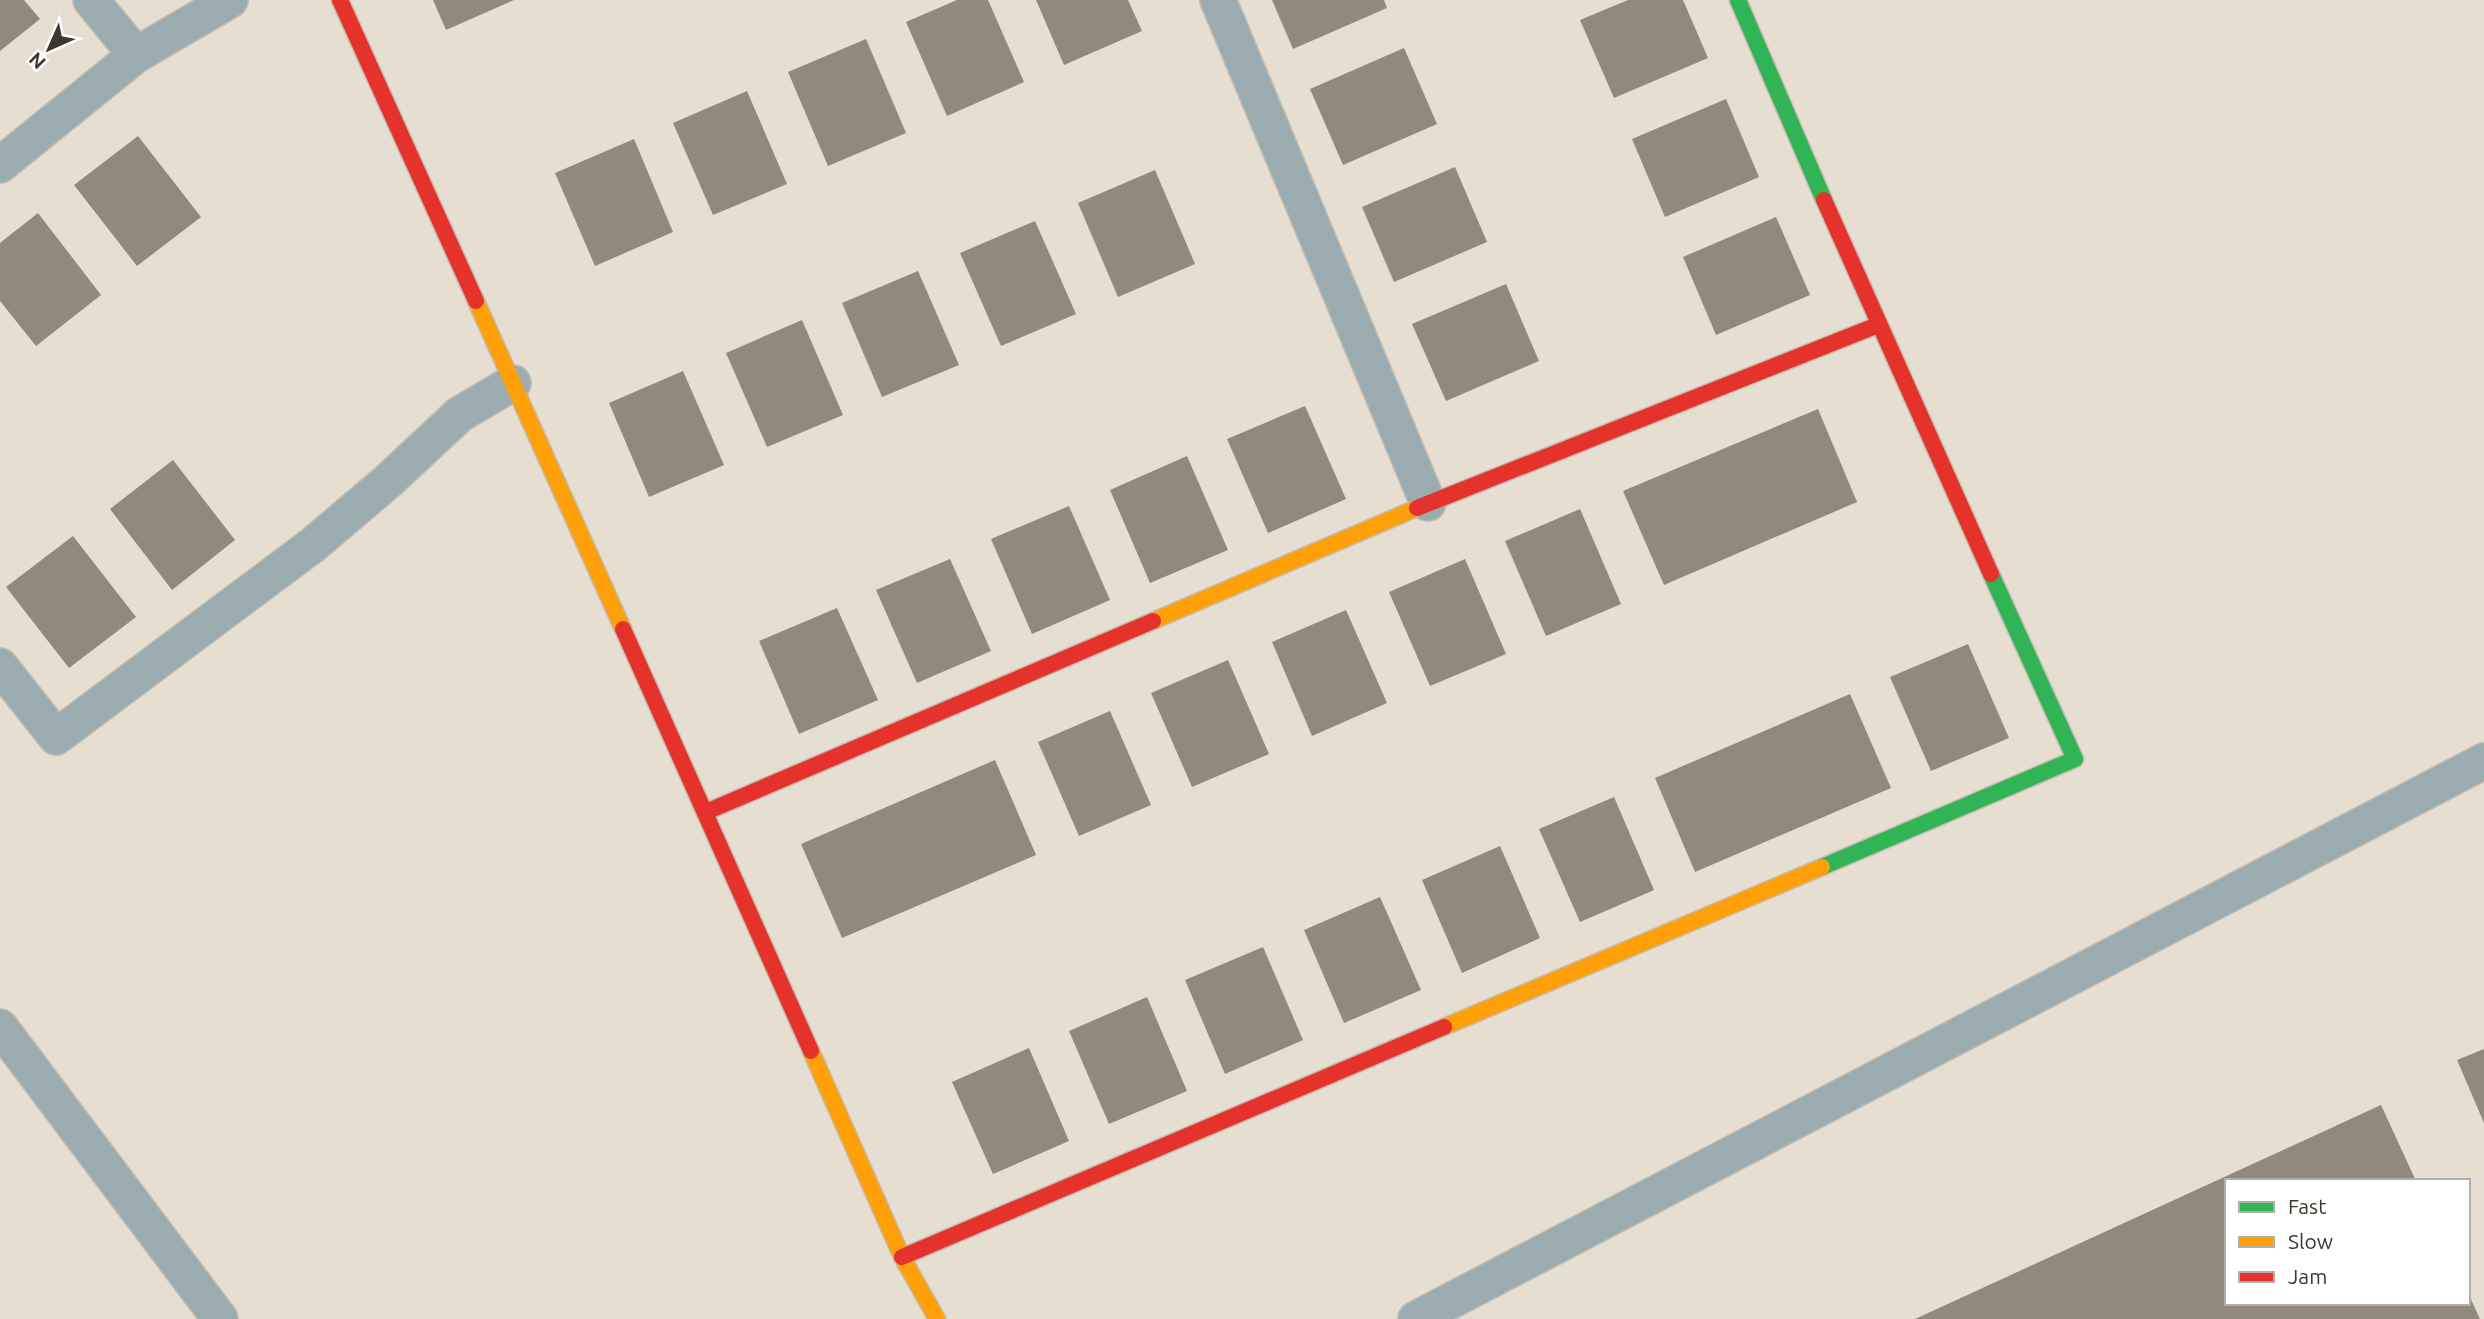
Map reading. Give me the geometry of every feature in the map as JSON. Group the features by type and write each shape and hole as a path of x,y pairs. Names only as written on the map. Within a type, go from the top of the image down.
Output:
{"street":[{"path":"91,0 136,55"},
{"path":"0,164 136,55 230,0"},
{"path":"340,0 706,812 902,1257 937,1319"},
{"path":"1217,0 1428,503"},
{"path":"902,1257 2075,759 1878,325 1738,0"},
{"path":"706,812 1428,503 1878,325"},
{"path":"0,666 56,737 314,544 387,482 460,414 513,383"},
{"path":"1416,1319 2484,761"},
{"path":"0,1027 220,1319"}],"building":[{"path":"0,0 24,0 40,19 0,51"},
{"path":"433,0 514,0 446,30"},
{"path":"957,0 988,0 1024,82 947,116 906,22"},
{"path":"1036,0 1128,0 1142,31 1064,65"},
{"path":"1272,0 1384,0 1387,8 1293,49"},
{"path":"1628,0 1683,0 1708,58 1614,98 1580,20"},
{"path":"866,39 906,133 828,166 788,72"},
{"path":"1404,48 1437,124 1343,165 1310,89"},
{"path":"747,91 787,184 713,215 673,123"},
{"path":"1726,99 1759,177 1665,217 1632,139"},
{"path":"138,136 201,217 137,266 74,185"},
{"path":"634,139 673,232 595,266 555,173"},
{"path":"1455,167 1487,242 1394,282 1362,207"},
{"path":"1155,170 1195,264 1118,297 1078,203"},
{"path":"38,213 101,295 36,346 0,301 0,243"},
{"path":"1776,217 1810,295 1716,335 1683,257"},
{"path":"1035,221 1076,314 1001,346 960,253"},
{"path":"918,271 959,365 882,397 842,303"},
{"path":"1506,284 1539,361 1446,401 1412,324"},
{"path":"802,320 843,415 767,447 726,353"},
{"path":"683,371 724,465 649,497 609,403"},
{"path":"1305,406 1346,499 1268,533 1227,439"},
{"path":"1818,409 1857,502 1664,585 1623,491"},
{"path":"1187,456 1228,550 1150,583 1110,490"},
{"path":"173,460 235,540 172,590 110,509"},
{"path":"1069,506 1110,600 1032,634 991,539"},
{"path":"1580,509 1621,604 1546,636 1505,541"},
{"path":"73,536 136,617 69,668 6,587"},
{"path":"950,559 991,651 917,683 876,590"},
{"path":"1465,559 1506,654 1430,686 1389,592"},
{"path":"837,608 878,700 799,734 759,641"},
{"path":"1346,610 1387,703 1312,736 1272,642"},
{"path":"1968,644 2009,738 1931,771 1890,677"},
{"path":"1228,660 1269,754 1192,787 1151,693"},
{"path":"1850,694 1891,788 1695,872 1655,778"},
{"path":"1110,711 1151,805 1079,836 1038,742"},
{"path":"995,760 1036,855 842,938 801,844"},
{"path":"1614,797 1654,890 1580,922 1539,829"},
{"path":"1500,846 1540,938 1462,973 1422,880"},
{"path":"1380,897 1421,990 1344,1023 1304,930"},
{"path":"1263,947 1303,1040 1225,1074 1185,980"},
{"path":"1147,997 1187,1091 1109,1124 1069,1031"},
{"path":"1029,1048 1069,1141 993,1174 952,1082"},
{"path":"2484,1049 2484,1123 2457,1060"},
{"path":"2381,1105 2415,1179 2225,1179 2225,1305 2470,1305 2470,1297 2480,1319 1915,1319"}],"traffic: fast":[{"path":"1738,0 1824,200"},
{"path":"1822,867 2075,759 1991,574"}],"traffic: slow":[{"path":"476,301 623,629"},
{"path":"1153,621 1417,508"},
{"path":"1444,1027 1822,867"},
{"path":"811,1051 902,1257 937,1319"}],"traffic: jam":[{"path":"340,0 476,301"},
{"path":"1824,200 1991,574"},
{"path":"1417,508 1878,325"},
{"path":"706,812 1153,621"},
{"path":"623,629 811,1051"},
{"path":"902,1257 1444,1027"}]}
